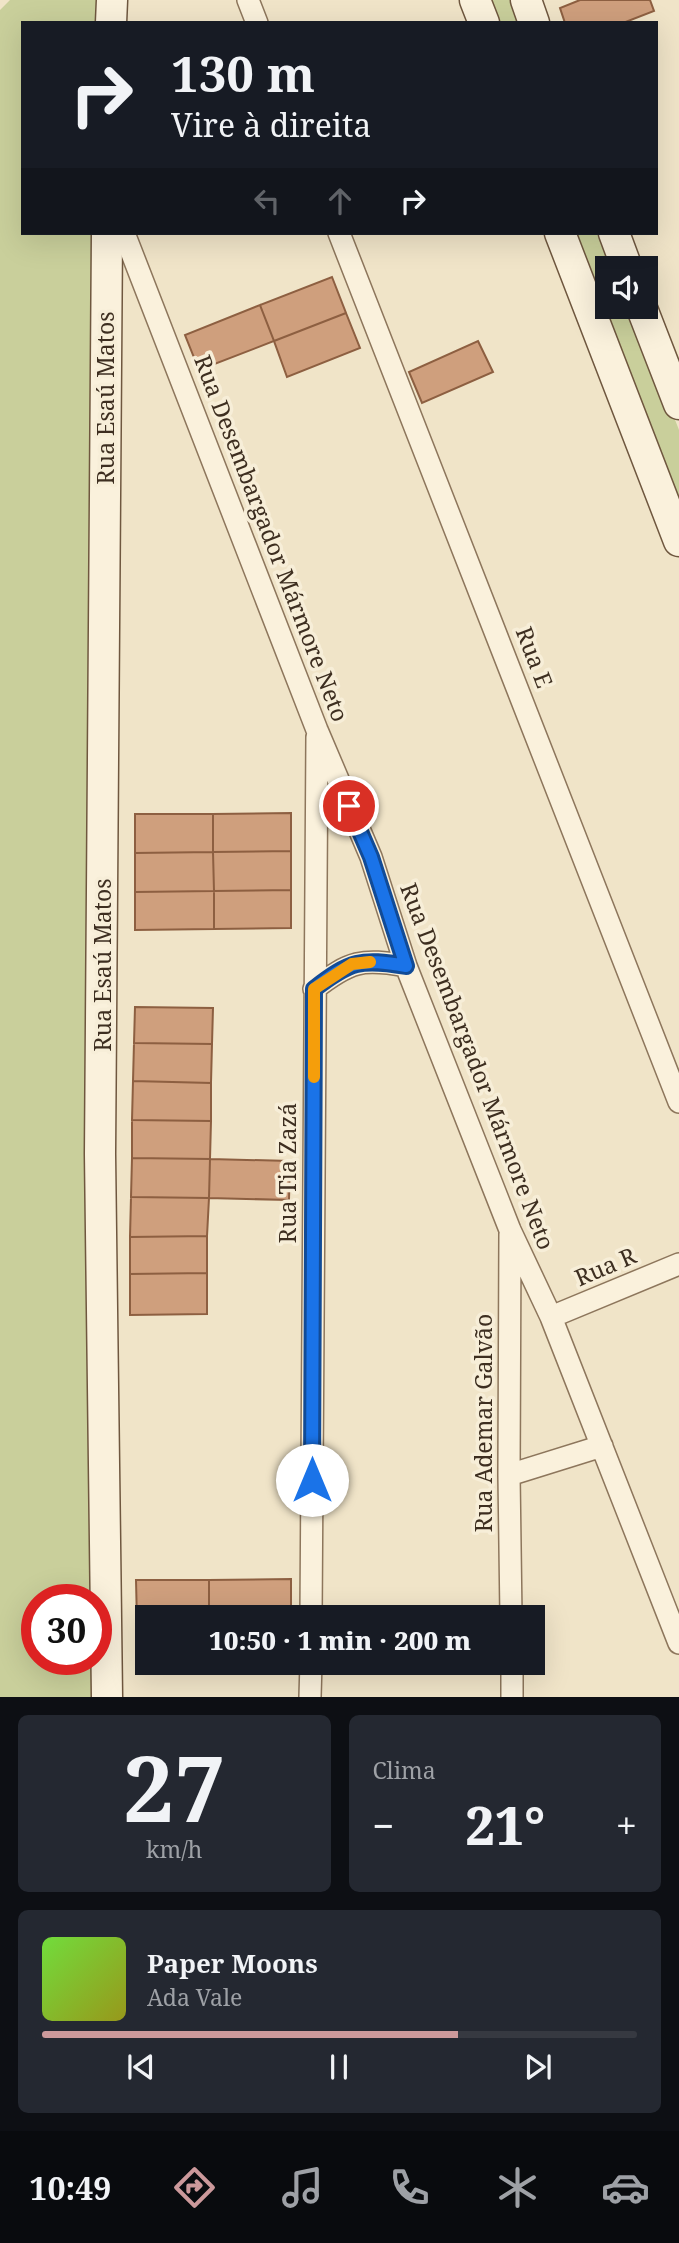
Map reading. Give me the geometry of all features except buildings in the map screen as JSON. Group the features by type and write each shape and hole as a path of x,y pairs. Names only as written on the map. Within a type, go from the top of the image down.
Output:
{"street":[{"path":"111,21 112,0"},
{"path":"248,0 256,21"},
{"path":"475,0 483,21"},
{"path":"526,0 533,21"},
{"name":"Rua Esaú Matos","path":"107,235 100,1154 107,1697"},
{"name":"Rua Desembargador Mármore Neto","path":"125,235 317,730 371,857 406,966 510,1230 551,1317 679,1643"},
{"name":"Rua E","path":"340,235 679,1102"},
{"path":"561,235 679,541"},
{"path":"615,235 623,256"},
{"path":"646,319 679,404"},
{"name":"Rua Tia Zazá","path":"311,1605 317,730"},
{"path":"314,989 352,964 376,961 406,966"},
{"name":"Rua Ademar Galvão","path":"510,1230 511,1605"},
{"name":"Rua R","path":"551,1317 679,1264"},
{"path":"509,1475 602,1446"},
{"path":"310,1697 311,1675"},
{"path":"512,1675 512,1697"}],"green space":[{"path":"10,0 103,0 100,21 21,21 21,235 94,235 100,1584 21,1584 21,1675 100,1675 100,1697 0,1697 0,10"},
{"path":"485,0 512,0 519,21 492,21"},
{"path":"575,235 603,235 611,256 595,256 595,287"},
{"path":"607,319 636,319 679,430 679,505"}],"slow traffic":[{"path":"314,1077 314,989 352,964 370,962"}],"route":[{"path":"312,1480 314,989 352,964 376,961 406,966 371,857 349,806"}]}
